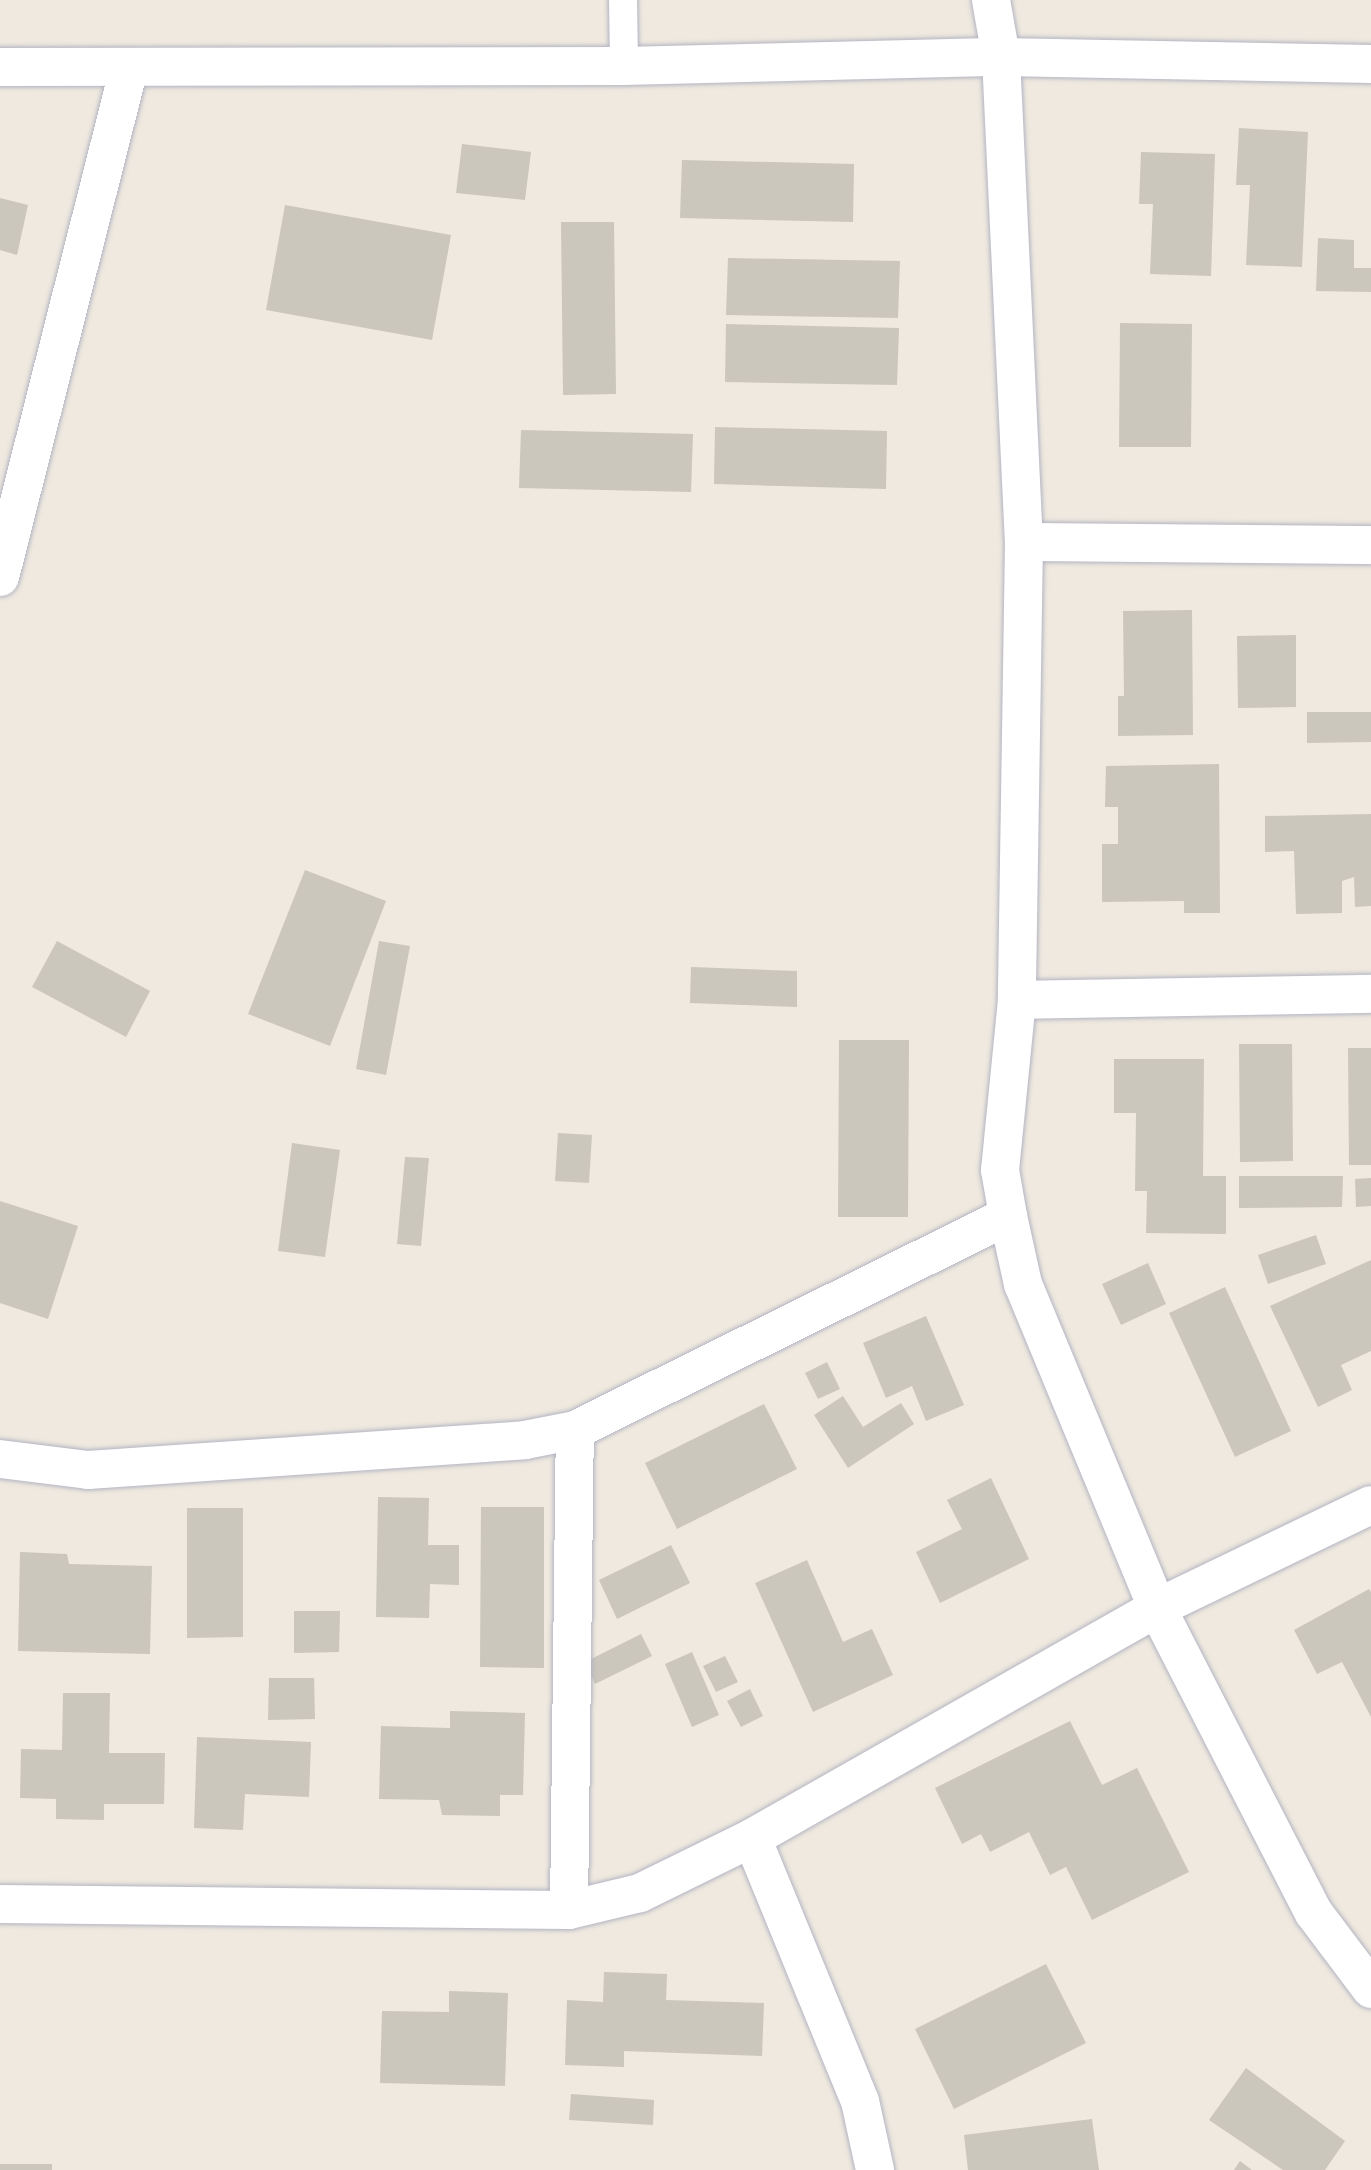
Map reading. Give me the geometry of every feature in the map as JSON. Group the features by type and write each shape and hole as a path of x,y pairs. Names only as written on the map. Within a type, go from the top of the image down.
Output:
{"street":[{"path":"991,0 1001,57 1024,542 1017,1000 1000,1170 1008,1216 1023,1284 1157,1608 1314,1913 1371,1989"},
{"path":"0,67 624,66 1001,57 1371,64"},
{"path":"0,577 129,68"},
{"path":"1024,542 1371,545"},
{"path":"1017,1000 1371,994"},
{"path":"0,1459 88,1470 525,1440 575,1430 1008,1216"},
{"path":"569,1910 575,1430"},
{"path":"0,1904 569,1910 640,1893 752,1838 1157,1608 1371,1505"},
{"path":"752,1838 860,2101 876,2170"}],"lane":[{"path":"622,0 624,66"}],"building":[{"path":"1239,128 1308,132 1302,267 1246,265 1250,185 1236,185"},
{"path":"462,144 531,152 525,200 456,193"},
{"path":"1141,152 1215,154 1211,276 1150,274 1153,204 1139,204"},
{"path":"682,160 854,164 853,222 680,218"},
{"path":"0,198 28,205 17,255 0,250"},
{"path":"285,205 451,235 432,340 266,310"},
{"path":"561,222 614,222 616,394 563,395"},
{"path":"1318,238 1354,240 1354,268 1371,268 1371,292 1316,291"},
{"path":"728,258 900,261 898,318 726,315"},
{"path":"1120,323 1192,324 1191,447 1119,447"},
{"path":"726,324 899,328 897,385 725,382"},
{"path":"715,427 887,431 886,489 714,484"},
{"path":"521,430 693,434 691,492 519,488"},
{"path":"1192,610 1193,735 1118,736 1118,696 1124,696 1123,611"},
{"path":"1296,635 1296,707 1238,708 1237,636"},
{"path":"1307,712 1371,712 1371,742 1307,743"},
{"path":"1219,764 1220,913 1184,913 1184,901 1102,902 1102,844 1118,844 1118,807 1105,807 1106,766"},
{"path":"1371,814 1371,906 1355,907 1354,877 1342,881 1342,913 1296,914 1294,851 1265,852 1265,816"},
{"path":"305,870 386,901 330,1046 248,1014"},
{"path":"57,941 150,991 126,1037 32,987"},
{"path":"379,941 410,946 386,1075 356,1069"},
{"path":"691,967 797,971 797,1007 690,1003"},
{"path":"839,1040 909,1040 908,1217 838,1217"},
{"path":"1239,1044 1292,1044 1293,1161 1240,1162"},
{"path":"1348,1048 1371,1048 1371,1165 1349,1165"},
{"path":"1114,1059 1204,1059 1203,1176 1226,1176 1226,1234 1146,1233 1147,1191 1135,1191 1136,1113 1114,1113"},
{"path":"558,1133 592,1135 589,1183 555,1181"},
{"path":"292,1143 340,1150 325,1257 278,1251"},
{"path":"405,1157 429,1158 421,1246 397,1244"},
{"path":"1239,1176 1343,1176 1342,1207 1239,1208"},
{"path":"1371,1178 1371,1206 1356,1207 1355,1179"},
{"path":"0,1201 78,1226 48,1319 0,1303"},
{"path":"1316,1235 1326,1264 1268,1284 1258,1255"},
{"path":"1371,1260 1371,1351 1341,1365 1352,1390 1318,1407 1270,1306"},
{"path":"1148,1263 1166,1304 1121,1325 1102,1284"},
{"path":"1225,1287 1291,1431 1235,1457 1169,1313"},
{"path":"926,1316 964,1405 926,1421 912,1386 886,1398 863,1343"},
{"path":"827,1362 840,1389 818,1399 805,1373"},
{"path":"843,1396 863,1427 901,1403 914,1424 848,1468 814,1415"},
{"path":"764,1404 797,1469 677,1529 645,1463"},
{"path":"991,1478 1029,1559 940,1603 916,1552 962,1529 947,1500"},
{"path":"378,1497 429,1498 428,1545 459,1545 459,1585 430,1584 429,1618 376,1617"},
{"path":"481,1507 544,1507 544,1668 480,1667"},
{"path":"187,1508 243,1508 243,1637 187,1638"},
{"path":"671,1545 690,1583 617,1619 599,1580"},
{"path":"20,1552 67,1554 69,1564 152,1566 150,1654 18,1651"},
{"path":"807,1560 843,1642 872,1629 893,1675 813,1712 755,1583"},
{"path":"1369,1589 1371,1717 1342,1662 1317,1674 1294,1630"},
{"path":"294,1611 340,1611 339,1652 294,1653"},
{"path":"641,1634 652,1656 595,1684 585,1662"},
{"path":"692,1652 719,1715 692,1727 665,1664"},
{"path":"725,1656 738,1682 716,1692 703,1666"},
{"path":"269,1678 314,1678 315,1719 268,1720"},
{"path":"750,1689 763,1716 741,1727 727,1701"},
{"path":"63,1693 110,1693 109,1753 165,1753 164,1804 104,1804 104,1820 56,1819 56,1799 20,1798 21,1749 62,1750"},
{"path":"450,1711 525,1713 523,1795 500,1795 500,1816 442,1815 439,1800 379,1799 381,1726 450,1728"},
{"path":"1070,1721 1102,1785 1137,1768 1189,1872 1092,1920 1066,1867 1050,1875 1029,1832 990,1852 981,1834 962,1844 935,1788"},
{"path":"197,1737 311,1742 309,1797 245,1794 243,1830 194,1828"},
{"path":"1046,1964 1086,2043 954,2109 915,2029"},
{"path":"604,1972 667,1974 666,2000 764,2003 762,2056 624,2051 624,2067 565,2065 567,2000 603,2002"},
{"path":"449,1991 508,1993 505,2086 380,2083 382,2011 449,2012"},
{"path":"1246,2068 1345,2141 1325,2170 1283,2170 1209,2120"},
{"path":"571,2094 654,2100 653,2125 569,2120"},
{"path":"1092,2119 1099,2170 968,2170 964,2135"},
{"path":"1240,2161 1252,2170 1234,2170"},
{"path":"0,2164 52,2164 52,2170 0,2170"}]}
